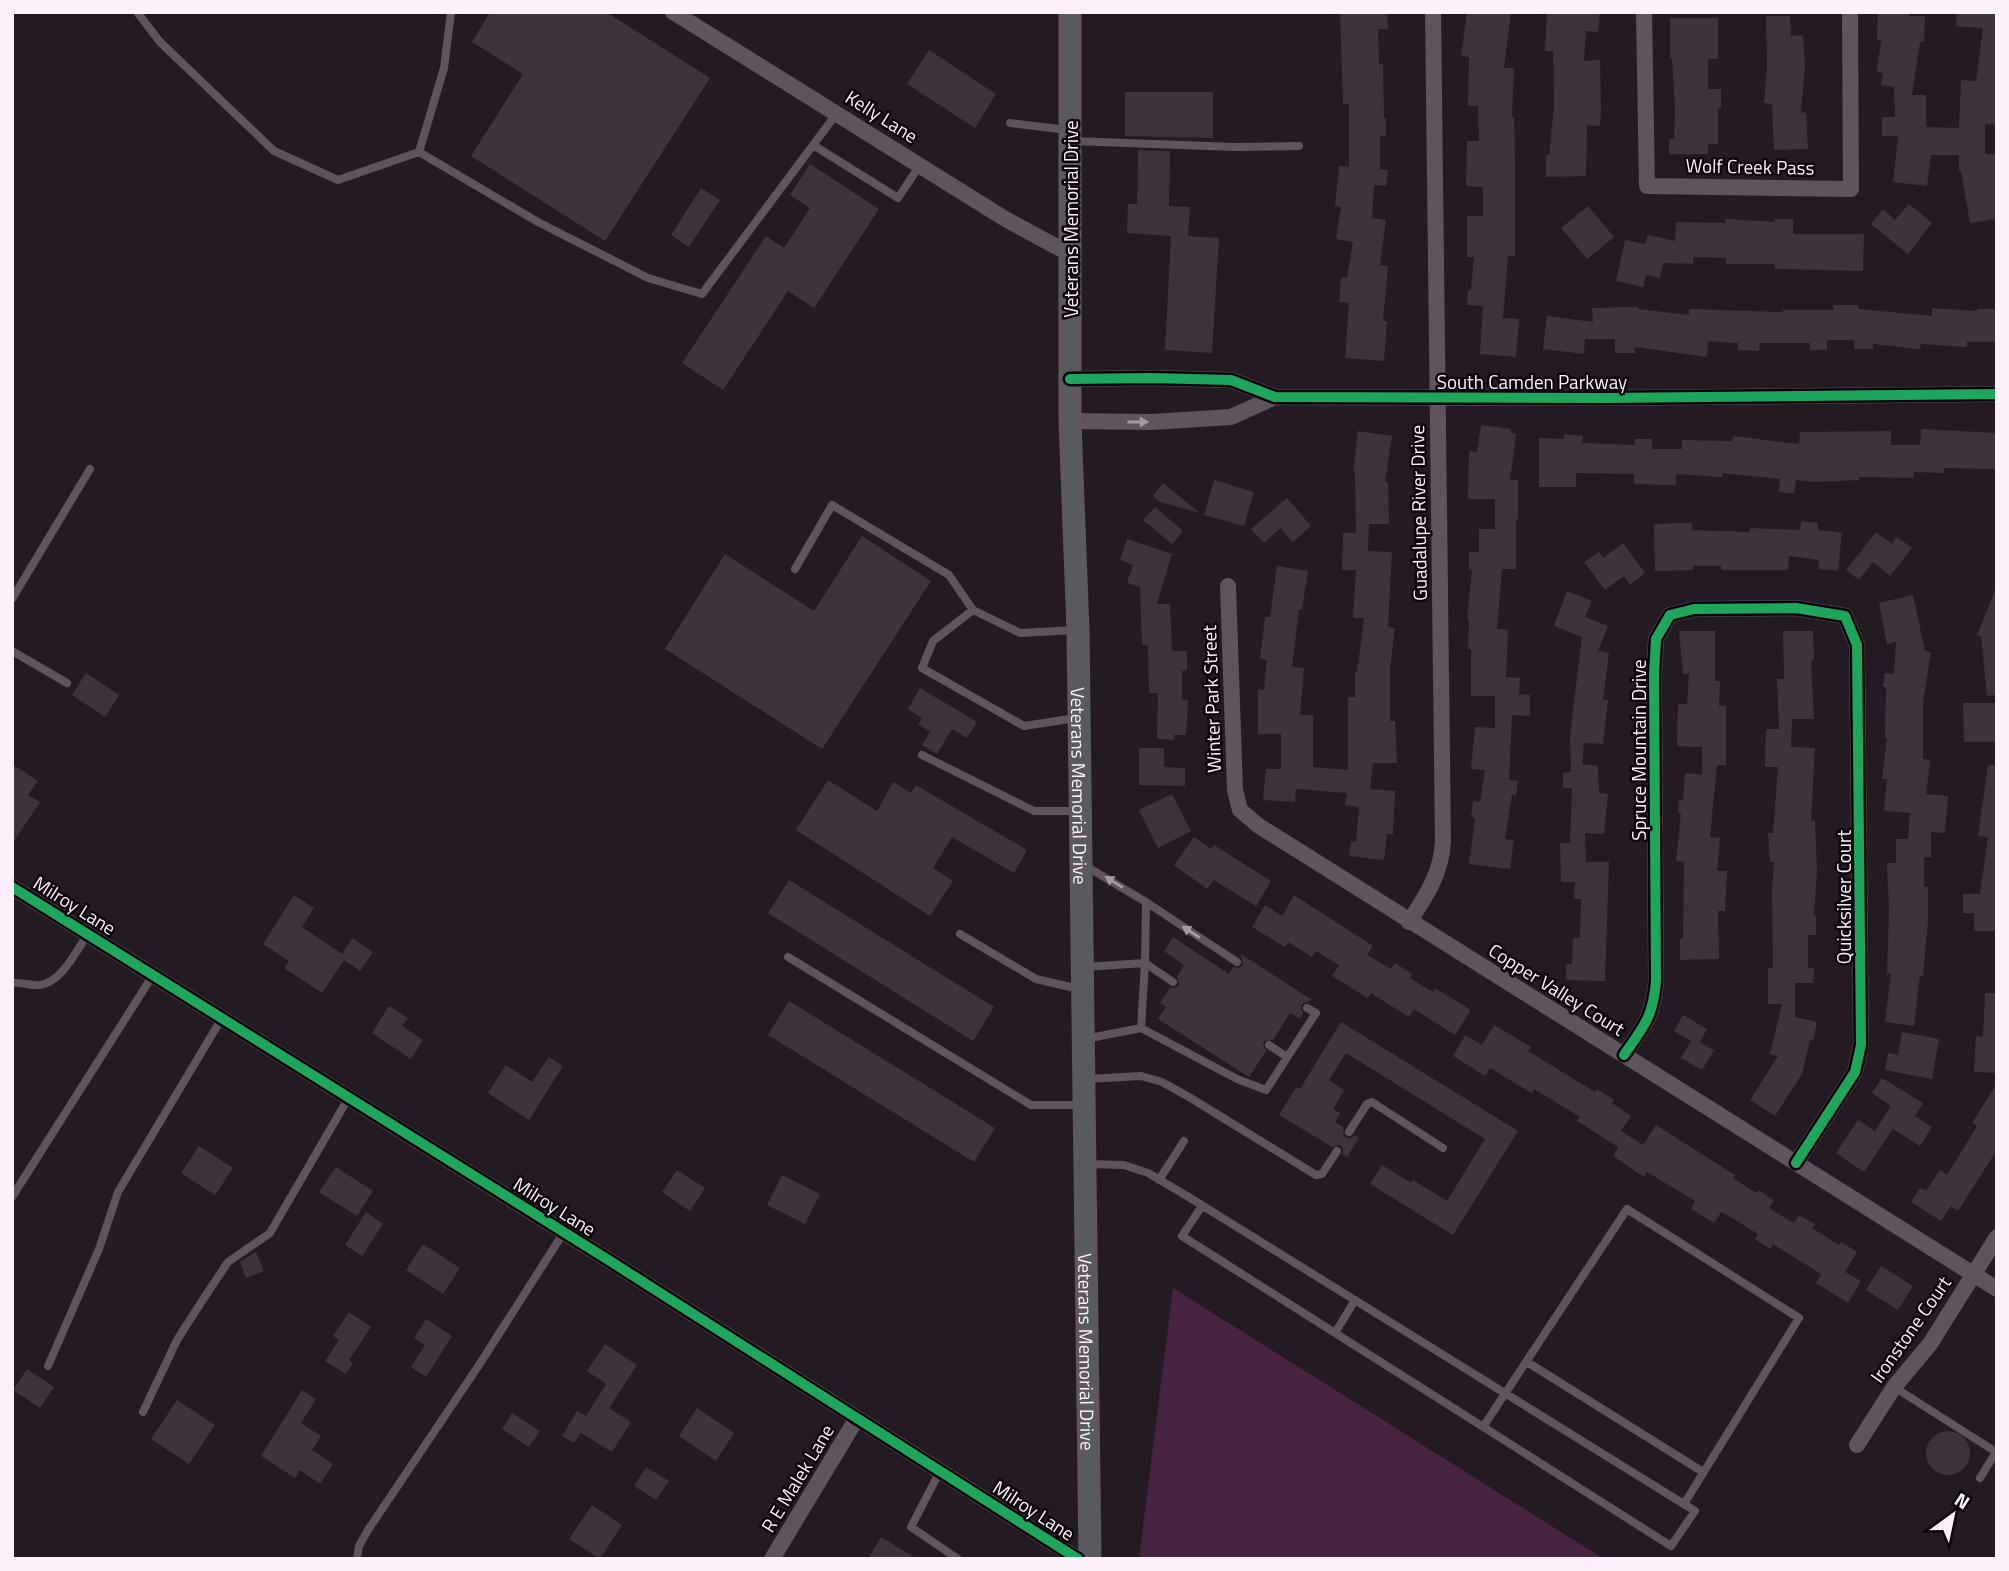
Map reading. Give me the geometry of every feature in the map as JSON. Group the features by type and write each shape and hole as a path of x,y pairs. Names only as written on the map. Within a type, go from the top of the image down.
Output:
{"main road":[{"name":"Veterans Memorial Drive","path":"1070,12 1070,421 1078,630 1090,1559"}],"street":[{"name":"Kelly Lane","path":"673,12 1007,220 1070,254"},
{"name":"Guadalupe River Drive","path":"1409,922 1433,886 1442,859 1433,12"},
{"name":"Wolf Creek Pass","path":"1644,12 1647,186 1852,189 1850,12"},
{"name":"South Camden Parkway","path":"1070,379 1231,380 1275,397 1437,399 1997,394"},
{"name":"South Camden Parkway","path":"1070,421 1152,422 1231,417 1275,397"},
{"name":"Winter Park Street","path":"1228,586 1235,790 1240,810"},
{"name":"Spruce Mountain Drive","path":"1624,1055 1646,1024 1654,1004 1656,981 1654,674 1657,639 1670,615 1694,609 1796,608 1844,616"},
{"name":"Quicksilver Court","path":"1796,1163 1855,1072 1861,1045 1857,645 1844,616"},
{"name":"Copper Valley Court","path":"1240,810 1259,826 1409,922 1997,1289"},
{"name":"Milroy Lane","path":"12,887 564,1232 1078,1559"},
{"name":"Ironstone Court","path":"1857,1445 1894,1387 1930,1344 1997,1237"},
{"name":"R E Malek Lane","path":"772,1559 857,1418"}],"lane":[{"path":"137,12 160,43 274,151 338,180 419,152 538,222 648,278 702,294 838,113"},
{"path":"419,152 444,68 451,12"},
{"path":"1010,122 1070,135 1235,147 1299,146"},
{"path":"813,145 898,198 920,165"},
{"path":"12,599 90,469"},
{"path":"795,569 832,505 949,575 973,610 1020,633 1078,630"},
{"path":"973,610 933,641 922,668 1024,726 1079,718"},
{"path":"12,651 67,683"},
{"path":"922,755 1034,811 1081,811"},
{"path":"1081,864 1146,902 1237,962"},
{"path":"1141,1028 1146,902"},
{"path":"12,983 37,986 51,982 88,934"},
{"path":"960,934 1036,979 1082,978 1145,963 1173,982"},
{"path":"788,957 1031,1105 1083,1105"},
{"path":"12,1197 153,975"},
{"path":"1082,1039 1141,1028 1237,1079 1266,1090 1316,1013 1307,1008"},
{"path":"48,1366 99,1249 118,1192 222,1018"},
{"path":"1269,1045 1287,1057"},
{"path":"1083,1080 1141,1076 1162,1082 1316,1175 1322,1174 1337,1151"},
{"path":"143,1412 177,1339 202,1300 229,1262 270,1233 349,1097"},
{"path":"1349,1132 1367,1104 1372,1102 1443,1148"},
{"path":"1159,1180 1184,1141"},
{"path":"1084,1164 1124,1165 1159,1180 1202,1206 1356,1300 1695,1511 1671,1546 1182,1237 1202,1206"},
{"path":"1483,1427 1627,1209 1799,1318 1684,1504"},
{"path":"357,1559 359,1546 375,1519 479,1365 564,1232"},
{"path":"1335,1333 1356,1300"},
{"path":"1527,1362 1703,1472"},
{"path":"1894,1387 1996,1452 1980,1478"},
{"path":"940,1471 911,1527 958,1559"}],"shaded area":[{"path":"1173,1288 1604,1559 1139,1559"}],"building":[{"path":"490,12 606,12 710,78 605,241 471,156 523,74 472,42"},
{"path":"1340,12 1387,12 1388,29 1378,29 1379,64 1383,64 1386,118 1386,136 1380,136 1380,169 1388,170 1386,186 1374,185 1372,218 1386,220 1380,265 1388,266 1383,321 1387,321 1384,361 1345,358 1349,303 1339,302 1341,277 1347,278 1353,242 1336,239 1341,207 1335,206 1339,166 1349,167 1349,104 1343,104"},
{"path":"1467,12 1511,12 1504,68 1514,68 1512,117 1515,158 1515,256 1508,256 1503,318 1519,319 1516,357 1480,354 1483,306 1467,305 1474,257 1467,257 1467,216 1483,216 1483,187 1466,186 1467,141 1479,141 1478,106 1468,106 1469,57 1461,56"},
{"path":"1547,12 1600,14 1598,32 1586,31 1584,61 1600,60 1601,110 1600,126 1587,125 1586,176 1546,177 1546,155 1549,155 1554,107 1553,51 1545,51"},
{"path":"1878,12 1909,12 1909,16 1925,16 1924,42 1920,42 1912,95 1926,95 1926,127 1959,128 1961,80 1976,81 1983,28 1956,26 1957,12 1997,12 1997,125 1985,124 1985,154 1997,154 1997,219 1970,223 1959,171 1959,155 1931,155 1927,186 1893,182 1898,136 1882,136 1882,117 1895,117 1894,87 1881,85 1883,73 1877,72 1881,40 1877,40"},
{"path":"1766,16 1790,16 1791,36 1803,35 1805,66 1801,113 1806,112 1808,149 1774,150 1772,104 1764,103 1767,68"},
{"path":"1670,18 1718,18 1718,59 1708,59 1708,89 1721,89 1721,108 1718,108 1718,144 1708,144 1708,154 1669,154 1669,139 1674,139 1675,108 1670,59"},
{"path":"929,50 996,94 975,128 907,84"},
{"path":"1125,92 1213,92 1213,138 1125,136"},
{"path":"1138,150 1170,151 1169,206 1190,207 1188,236 1219,238 1212,353 1165,350 1171,236 1127,233 1128,204 1137,204"},
{"path":"810,164 879,209 814,308 788,291 723,390 682,363 766,236 784,248 810,208 790,195"},
{"path":"701,188 720,200 689,247 671,235"},
{"path":"1909,204 1932,223 1908,254 1871,224 1883,209 1895,220"},
{"path":"1588,206 1614,237 1587,259 1561,228"},
{"path":"1725,219 1775,222 1775,219 1793,219 1793,234 1864,234 1863,271 1775,269 1775,264 1726,264 1726,258 1693,257 1693,264 1663,263 1660,278 1646,275 1643,287 1616,281 1625,240 1645,244 1648,235 1675,241 1676,222 1726,223"},
{"path":"1833,305 1858,305 1858,309 1932,316 1932,308 1977,311 1997,309 1997,342 1967,342 1967,347 1921,344 1920,349 1873,344 1873,349 1854,349 1854,340 1827,340 1827,350 1810,350 1810,343 1760,343 1759,351 1738,350 1738,343 1708,341 1707,357 1635,347 1635,353 1615,353 1615,339 1585,339 1584,354 1543,349 1547,316 1593,322 1592,308 1638,307 1689,315 1689,309 1783,312 1833,310"},
{"path":"1481,425 1511,429 1511,433 1516,434 1510,480 1518,480 1516,569 1502,569 1497,629 1508,630 1506,677 1520,678 1519,694 1530,695 1530,716 1512,715 1509,780 1518,781 1516,796 1512,795 1505,839 1514,840 1510,869 1469,864 1475,818 1471,817 1473,801 1480,802 1485,770 1471,769 1475,727 1495,728 1495,696 1471,696 1471,649 1468,649 1467,619 1472,570 1469,570 1469,552 1479,552 1479,529 1495,529 1495,499 1468,499 1469,451 1477,452"},
{"path":"1921,429 1997,433 1997,469 1944,468 1944,473 1914,472 1914,478 1859,477 1859,480 1814,482 1796,480 1794,494 1779,492 1780,479 1722,473 1722,477 1676,474 1676,485 1634,484 1634,474 1576,473 1576,487 1539,487 1539,438 1564,439 1564,434 1583,436 1582,443 1635,445 1635,439 1652,439 1652,449 1682,449 1682,440 1732,441 1733,436 1799,444 1800,432 1891,431 1891,445 1920,445"},
{"path":"1358,431 1392,436 1385,482 1388,482 1389,524 1369,524 1368,551 1392,552 1388,627 1395,628 1390,670 1390,721 1395,721 1397,763 1373,763 1370,789 1395,791 1393,834 1387,834 1384,860 1349,856 1351,841 1356,842 1359,807 1345,805 1347,793 1296,789 1295,802 1263,800 1266,769 1281,769 1281,734 1258,734 1258,689 1264,690 1267,660 1260,659 1265,617 1270,617 1277,566 1308,571 1302,610 1299,609 1292,667 1304,668 1300,715 1313,715 1313,767 1348,770 1348,697 1355,697 1355,672 1364,618 1353,618 1356,570 1342,570 1343,533 1356,533 1353,472"},
{"path":"1214,480 1254,492 1244,526 1204,515"},
{"path":"1163,483 1200,513 1160,502 1153,496"},
{"path":"1287,498 1311,526 1293,542 1282,530 1283,526 1264,543 1251,529"},
{"path":"1155,507 1183,531 1172,544 1143,520"},
{"path":"1801,521 1818,523 1818,530 1842,533 1838,571 1818,569 1819,560 1789,556 1788,570 1721,570 1721,566 1693,566 1693,570 1655,571 1654,524 1692,523 1692,530 1749,532 1750,528 1800,530"},
{"path":"1876,532 1892,544 1897,537 1912,548 1890,576 1873,562 1859,580 1846,570"},
{"path":"862,536 931,581 822,749 665,649 725,554 814,611"},
{"path":"1127,539 1172,554 1157,604 1170,604 1172,651 1187,651 1187,670 1182,671 1182,699 1188,700 1186,735 1174,735 1174,740 1157,739 1158,693 1149,693 1148,645 1142,645 1140,587 1127,583 1133,565 1120,560"},
{"path":"1623,543 1645,573 1630,585 1624,576 1605,590 1584,562 1599,552 1603,558"},
{"path":"1996,588 1997,695 1987,696 1981,636 1977,635"},
{"path":"1567,591 1592,601 1585,617 1608,626 1598,651 1609,653 1603,700 1608,700 1603,744 1584,743 1582,764 1598,766 1599,793 1608,794 1604,834 1585,833 1586,862 1609,862 1605,981 1566,980 1566,964 1572,964 1573,938 1580,938 1581,899 1574,899 1575,882 1561,882 1560,843 1570,843 1572,788 1563,788 1563,773 1571,772 1570,736 1582,637 1554,626"},
{"path":"1913,595 1925,651 1931,652 1923,702 1923,759 1930,760 1926,794 1948,796 1945,833 1931,832 1931,857 1924,857 1924,887 1928,887 1928,921 1923,976 1920,976 1914,1026 1885,1022 1891,974 1887,974 1887,863 1896,863 1896,839 1908,839 1910,813 1884,811 1887,779 1882,779 1887,738 1886,687 1883,687 1885,673 1894,674 1896,642 1887,644 1879,603"},
{"path":"1679,631 1715,631 1715,681 1720,681 1719,706 1726,706 1726,765 1717,765 1710,837 1720,838 1717,871 1727,871 1725,911 1718,911 1719,959 1680,960 1680,939 1683,939 1684,862 1676,861 1681,814 1678,813 1679,800 1683,800 1685,773 1702,775 1702,747 1677,746 1678,704 1687,704 1689,674 1683,674"},
{"path":"1783,631 1813,631 1814,660 1811,661 1814,719 1792,719 1791,747 1815,748 1811,821 1815,821 1816,935 1808,935 1808,968 1814,968 1813,983 1795,983 1795,1017 1817,1022 1802,1074 1775,1116 1750,1100 1778,1056 1770,1054 1782,1004 1768,1004 1768,968 1773,968 1774,862 1770,862 1768,833 1773,833 1778,767 1765,767 1766,729 1779,729 1777,679 1784,679"},
{"path":"86,673 119,695 105,717 72,695"},
{"path":"920,688 977,722 967,738 952,729 937,754 922,745 930,732 918,724 922,718 908,709"},
{"path":"1963,703 1996,703 1997,742 1964,742"},
{"path":"1139,748 1164,748 1164,767 1185,768 1185,786 1139,785"},
{"path":"12,764 38,781 28,795 40,802 12,844"},
{"path":"1988,765 1997,765 1997,931 1974,931 1974,913 1963,913 1963,894 1980,894 1988,837 1978,836"},
{"path":"828,780 877,811 893,782 911,793 916,785 1027,850 1014,873 952,837 933,868 953,881 930,916 796,830"},
{"path":"1172,794 1191,831 1158,848 1139,810"},
{"path":"1194,837 1211,849 1214,845 1271,881 1256,906 1214,880 1207,889 1174,865"},
{"path":"789,880 994,1007 973,1041 768,913"},
{"path":"294,895 314,908 302,927 342,954 352,938 373,952 360,971 344,960 322,993 284,968 289,961 263,944"},
{"path":"1294,895 1373,946 1367,955 1391,969 1395,963 1412,974 1410,978 1433,992 1435,988 1471,1010 1455,1035 1414,1009 1409,1017 1371,993 1368,998 1332,976 1339,965 1316,951 1312,957 1288,942 1285,947 1252,927 1265,905 1282,916"},
{"path":"1173,937 1229,974 1233,967 1239,968 1243,965 1241,954 1312,1000 1302,1004 1303,1013 1300,1019 1290,1013 1273,1040 1264,1041 1266,1051 1249,1077 1158,1019 1166,1007 1160,1003 1170,988 1179,985 1177,977 1184,965 1164,951"},
{"path":"1985,993 1997,993 1997,1073 1974,1072 1976,1036 1983,1037"},
{"path":"789,1001 995,1128 974,1162 768,1035"},
{"path":"389,1006 408,1018 402,1026 423,1040 411,1059 372,1033"},
{"path":"1683,1015 1707,1029 1700,1042 1714,1050 1702,1070 1681,1058 1691,1041 1674,1031"},
{"path":"1341,1022 1518,1131 1453,1235 1370,1184 1382,1165 1447,1201 1485,1139 1346,1053 1329,1080 1344,1090 1333,1109 1340,1113 1335,1122 1344,1128 1343,1134 1346,1138 1355,1135 1359,1138 1347,1157 1340,1145 1332,1147 1279,1115 1296,1087 1300,1089"},
{"path":"1494,1025 1531,1047 1528,1051 1595,1092 1597,1089 1614,1100 1612,1103 1631,1116 1621,1131 1643,1145 1656,1125 1735,1175 1733,1178 1756,1193 1758,1190 1774,1200 1769,1208 1794,1223 1799,1215 1815,1224 1812,1228 1839,1245 1841,1242 1857,1252 1845,1272 1861,1281 1848,1303 1816,1283 1821,1274 1773,1244 1770,1249 1755,1239 1758,1234 1721,1212 1714,1223 1691,1209 1695,1201 1647,1172 1644,1177 1613,1156 1618,1147 1577,1121 1580,1117 1534,1089 1532,1093 1490,1068 1485,1076 1453,1056 1465,1035 1482,1045"},
{"path":"1902,1032 1939,1039 1932,1079 1885,1070 1888,1053 1898,1055"},
{"path":"549,1057 563,1066 529,1120 488,1093 506,1065 532,1082"},
{"path":"1882,1078 1923,1103 1915,1116 1932,1127 1920,1146 1893,1129 1864,1172 1836,1153 1858,1120 1875,1131 1891,1106 1872,1093"},
{"path":"1997,1083 1997,1150 1958,1211 1951,1206 1941,1221 1911,1202 1920,1188 1926,1191 1940,1170 1947,1175 1977,1126 1972,1123"},
{"path":"199,1146 233,1168 215,1195 181,1173"},
{"path":"336,1167 373,1191 357,1216 319,1192"},
{"path":"677,1170 705,1188 690,1211 662,1192"},
{"path":"782,1175 820,1194 805,1224 767,1205"},
{"path":"366,1212 383,1224 362,1256 345,1245"},
{"path":"423,1244 460,1268 443,1294 406,1270"},
{"path":"256,1252 264,1271 246,1278 240,1262"},
{"path":"1881,1266 1913,1286 1898,1310 1866,1290"},
{"path":"349,1312 371,1327 349,1360 353,1363 346,1374 325,1361 339,1340 333,1336"},
{"path":"426,1319 452,1336 426,1377 411,1367 425,1345 414,1338"},
{"path":"605,1344 637,1365 609,1408 631,1422 612,1452 581,1433 574,1443 562,1436 577,1411 586,1416 606,1384 587,1371"},
{"path":"27,1369 54,1387 40,1408 13,1390"},
{"path":"302,1390 316,1399 301,1423 321,1436 312,1450 333,1464 320,1484 300,1470 295,1478 261,1456"},
{"path":"177,1400 215,1425 189,1464 151,1439"},
{"path":"697,1408 734,1433 716,1461 679,1436"},
{"path":"512,1413 540,1431 529,1447 502,1429"},
{"path":"1948,1431 1963,1438 1970,1453 1963,1468 1948,1475 1933,1468 1926,1453 1933,1438"},
{"path":"646,1467 669,1481 656,1500 634,1486"},
{"path":"592,1505 622,1525 600,1559 569,1539"},
{"path":"881,1537 917,1559 868,1559"}],"cycle path":[{"path":"1070,379 1231,380 1275,397 1605,398 1997,394"},
{"path":"1624,1055 1646,1021 1653,1004 1656,981 1656,639 1670,615 1694,609 1796,608 1845,616 1857,645 1861,1045 1855,1072 1796,1163"},
{"path":"12,887 610,1261 1078,1559"}]}
